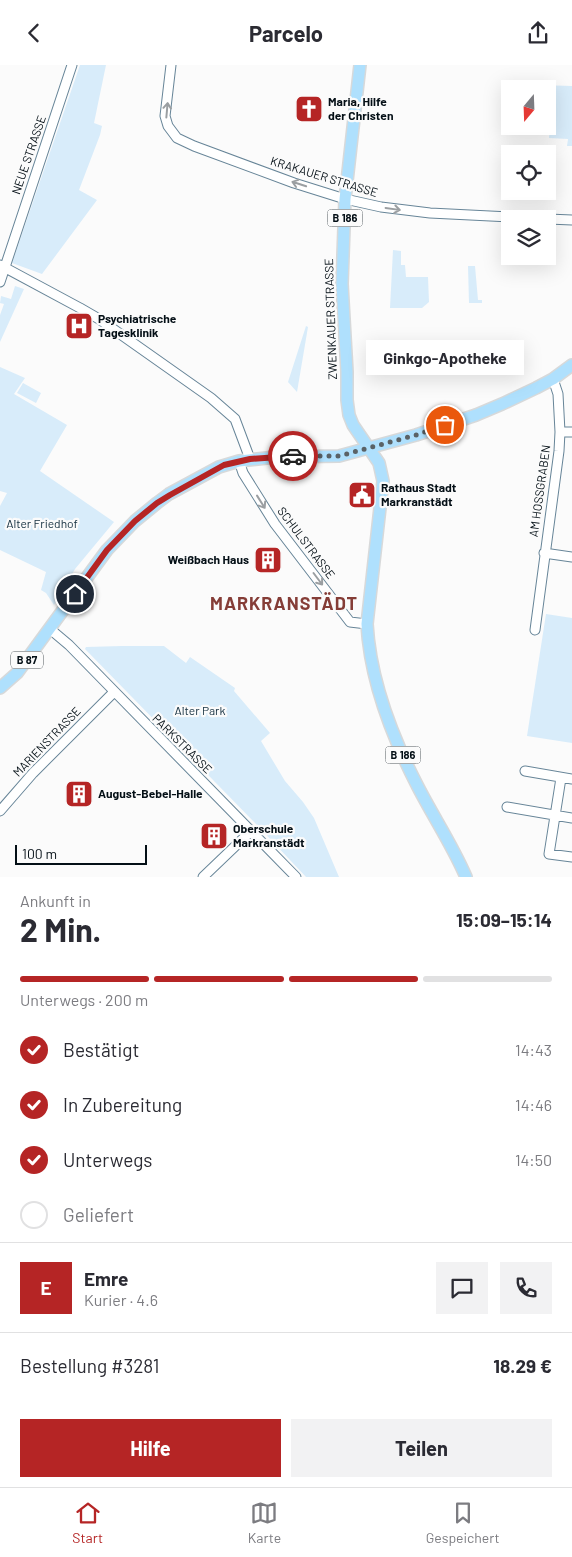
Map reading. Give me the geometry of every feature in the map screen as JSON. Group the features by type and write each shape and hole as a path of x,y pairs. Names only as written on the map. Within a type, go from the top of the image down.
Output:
{"main road":[{"name":"ZWENKAUER STRASSE","path":"360,65 346,199 342,284 349,415 353,425 368,448"},
{"name":"B 87","path":"0,688 17,673 107,550 135,521 157,503 219,467 244,460 339,456 416,435 476,415 536,388 553,379 572,365"},
{"name":"B 186","path":"368,448 379,463 383,481 367,624 368,647 380,698 396,738 416,784 451,844 466,877"}],"street":[{"name":"NEUE STRASSE","path":"0,282 3,266 72,65"},
{"name":"KRAKAUER STRASSE","path":"172,65 165,116 168,126 177,138 185,143 294,183 346,199 381,207 430,213 501,217"},
{"name":"KRAKAUER STRASSE","path":"556,219 572,220"},
{"name":"SCHULSTRASSE","path":"3,266 99,319 211,398 235,419 244,460 243,473 274,524 350,622 367,624"},
{"name":"AM HOSSGRABEN","path":"535,630 559,451 558,394 553,379"},
{"name":"AM HOSSGRABEN","path":"560,432 572,432"},
{"name":"AM HOSSGRABEN","path":"544,553 572,557"},
{"name":"PARKSTRASSE","path":"50,629 69,645 296,877"},
{"name":"MARIENSTRASSE","path":"0,811 33,773 114,692"},
{"path":"525,771 572,779"},
{"path":"561,778 549,853 572,857"},
{"path":"507,807 572,818"},
{"path":"203,877 250,832"}],"green space":[{"path":"80,65 106,65 94,123 102,126 79,190 97,200 42,274 12,263"},
{"path":"556,86 572,86 572,146 567,146 568,139 549,138 549,135 556,135"},
{"path":"393,250 401,251 401,265 405,265 406,277 428,277 429,302 422,308 390,308"},
{"path":"468,266 475,266 478,300 482,300 482,303 469,303"},
{"path":"15,286 24,289 0,342 0,315 4,304 0,303 1,296 11,299"},
{"path":"306,326 308,327 297,392 288,382"},
{"name":"Alter Friedhof","path":"0,367 25,378 14,394 67,425 40,471 114,522 75,569 54,605 46,593 41,590 46,572 0,550 0,506 7,493 0,491"},
{"path":"23,383 41,393 36,403 17,393"},
{"path":"546,614 572,618 572,743 527,736"},
{"name":"Alter Park","path":"164,646 186,663 190,657 235,688 234,691 270,733 261,741 285,781 314,818 339,877 306,877 85,649 86,647"}],"way so far":[{"path":"293,456 339,456 445,425"}],"place":[{"name":"Maria, Hilfe der Christen","path":"309,109"},
{"name":"Psychiatrische Tagesklinik","path":"79,326"},
{"name":"Ginkgo-Apotheke","path":"445,425"},
{"name":"Rathaus Stadt Markranstädt","path":"362,495"},
{"name":"Weißbach Haus","path":"268,560"},
{"name":"August-Bebel-Halle","path":"79,794"},
{"name":"Oberschule Markranstädt","path":"214,836"}],"district":[{"name":"MARKRANSTÄDT","path":"284,604"}],"route":[{"path":"75,594 107,550 135,521 157,503 224,465 250,459 293,456"}]}
